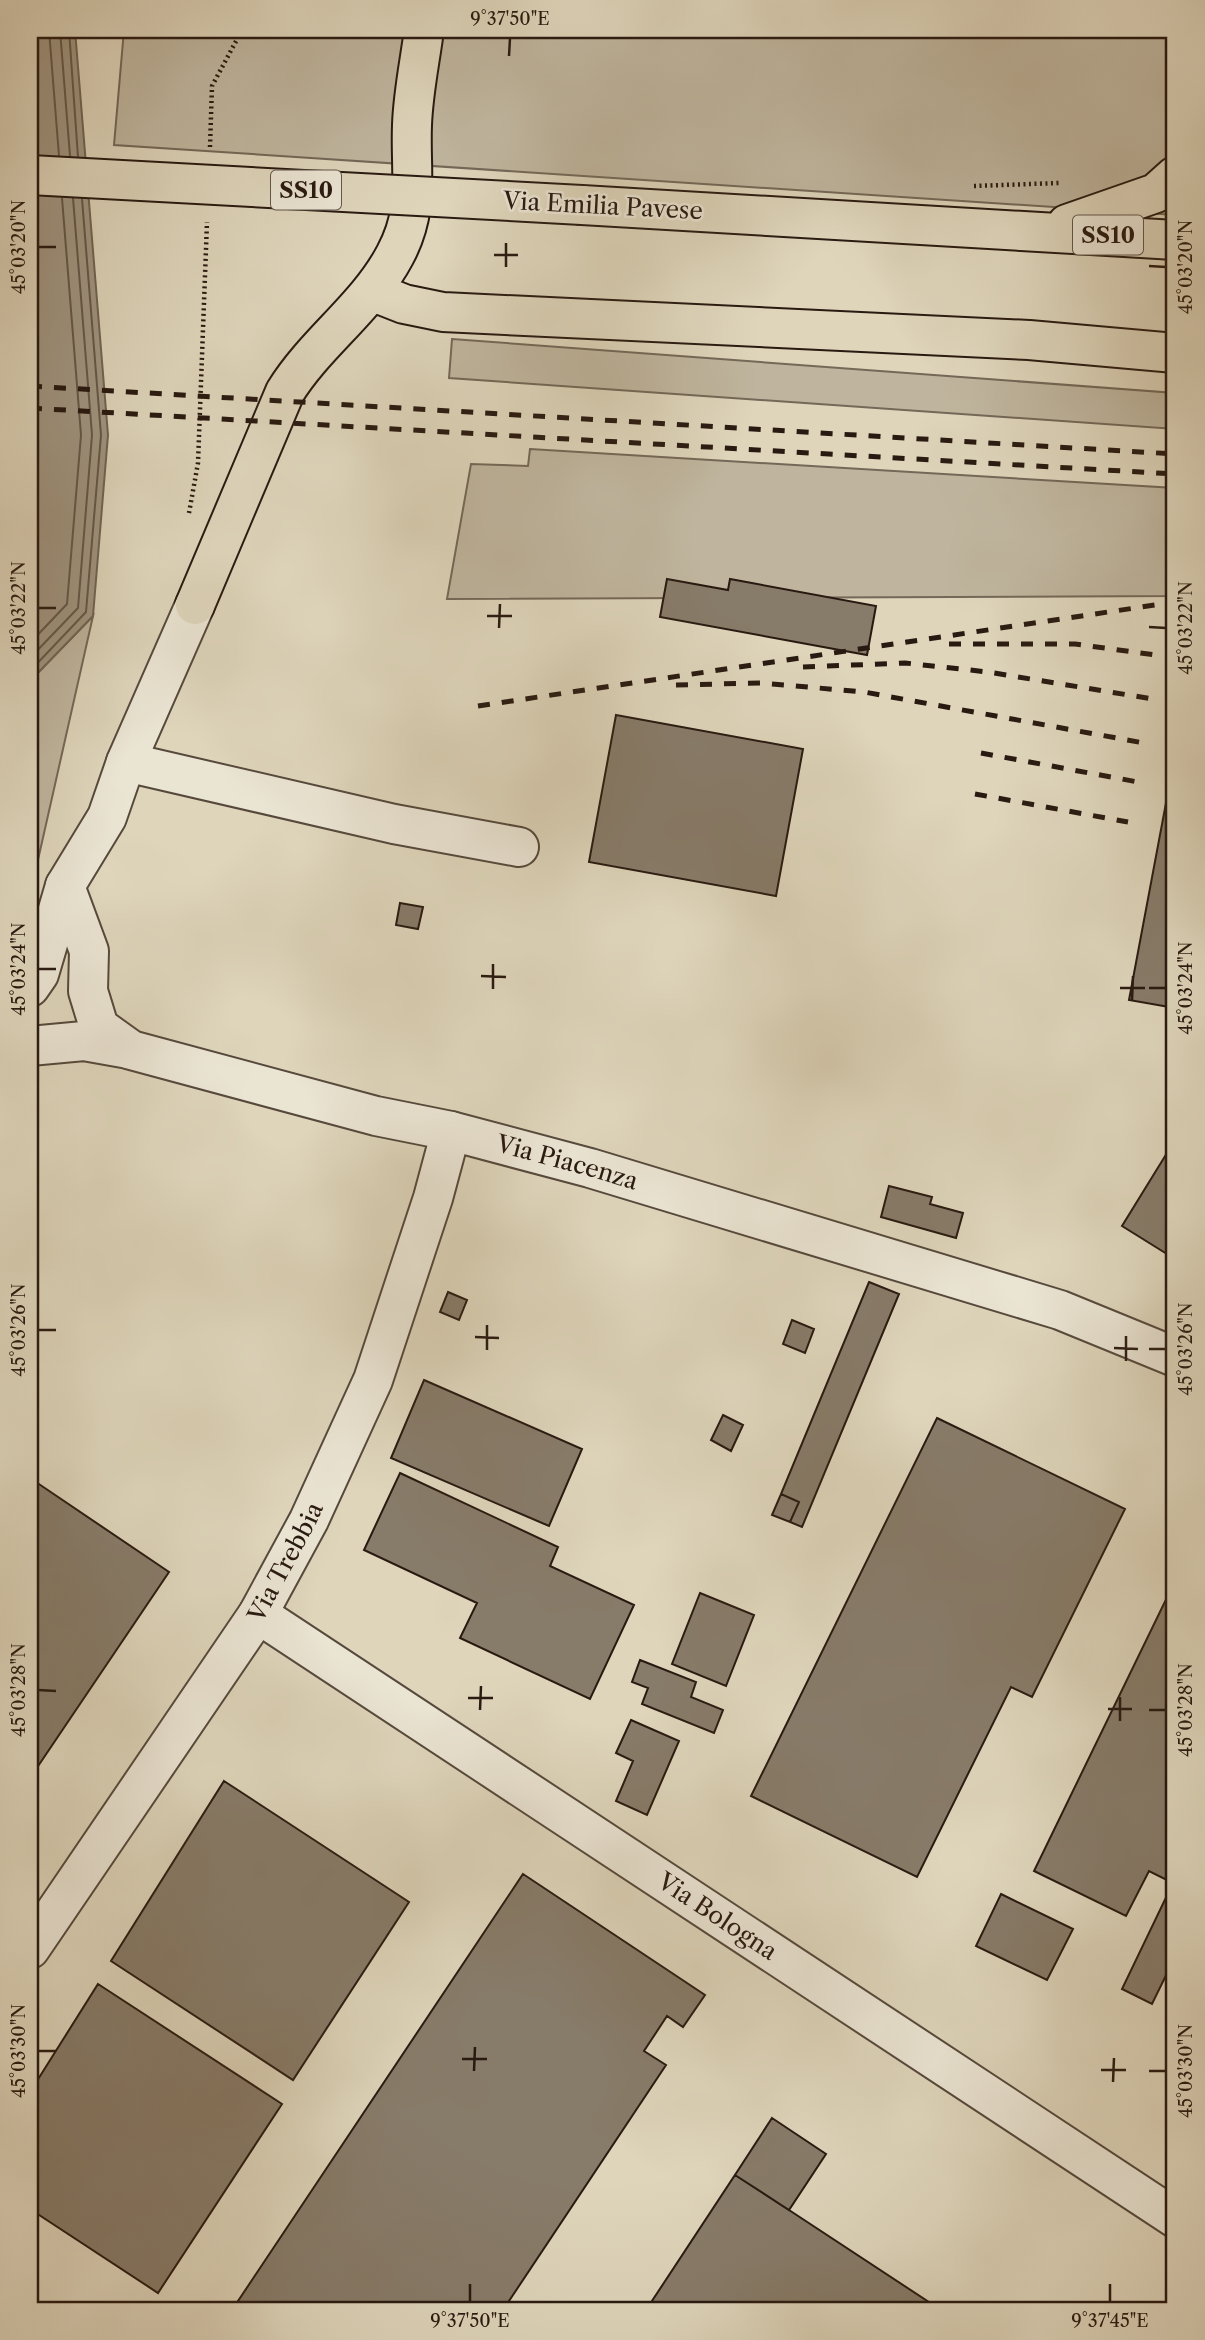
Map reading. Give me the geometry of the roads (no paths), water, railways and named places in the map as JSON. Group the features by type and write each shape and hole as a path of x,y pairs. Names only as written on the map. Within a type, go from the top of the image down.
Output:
{"main road":[{"path":"195,605 285,392 299,370 348,320 395,255 414,200 412,124 424,30"},
{"name":"Via Emilia Pavese","path":"30,175 1175,240"},
{"path":"1041,231 1156,193 1175,176"},
{"path":"371,291 404,304 443,312 1028,340 1175,353"}],"street":[{"path":"30,987 39,974 65,886 107,817 126,762 195,605"},
{"path":"126,762 394,824 519,847"},
{"name":"Via Piacenza","path":"65,886 89,951 88,991 99,1027 131,1050 376,1116 451,1131 603,1171 1060,1310 1175,1357"},
{"path":"30,1046 84,1041 131,1050"},
{"name":"Via Trebbia","path":"30,1949 258,1614 309,1520 373,1380 433,1198 451,1131"},
{"name":"Via Bologna","path":"258,1614 1175,2218"}],"water":[{"path":"30,30 75,30 108,435 93,616 30,681"}],"railway":[{"path":"30,386 1175,454"},
{"path":"30,408 1175,474"},
{"path":"478,706 1175,602"},
{"path":"949,644 1075,644 1163,656"},
{"path":"803,667 905,663 988,672 1153,699"},
{"path":"676,685 761,683 864,692 1144,743"},
{"path":"981,753 1138,782"},
{"path":"975,794 1128,822"}]}
